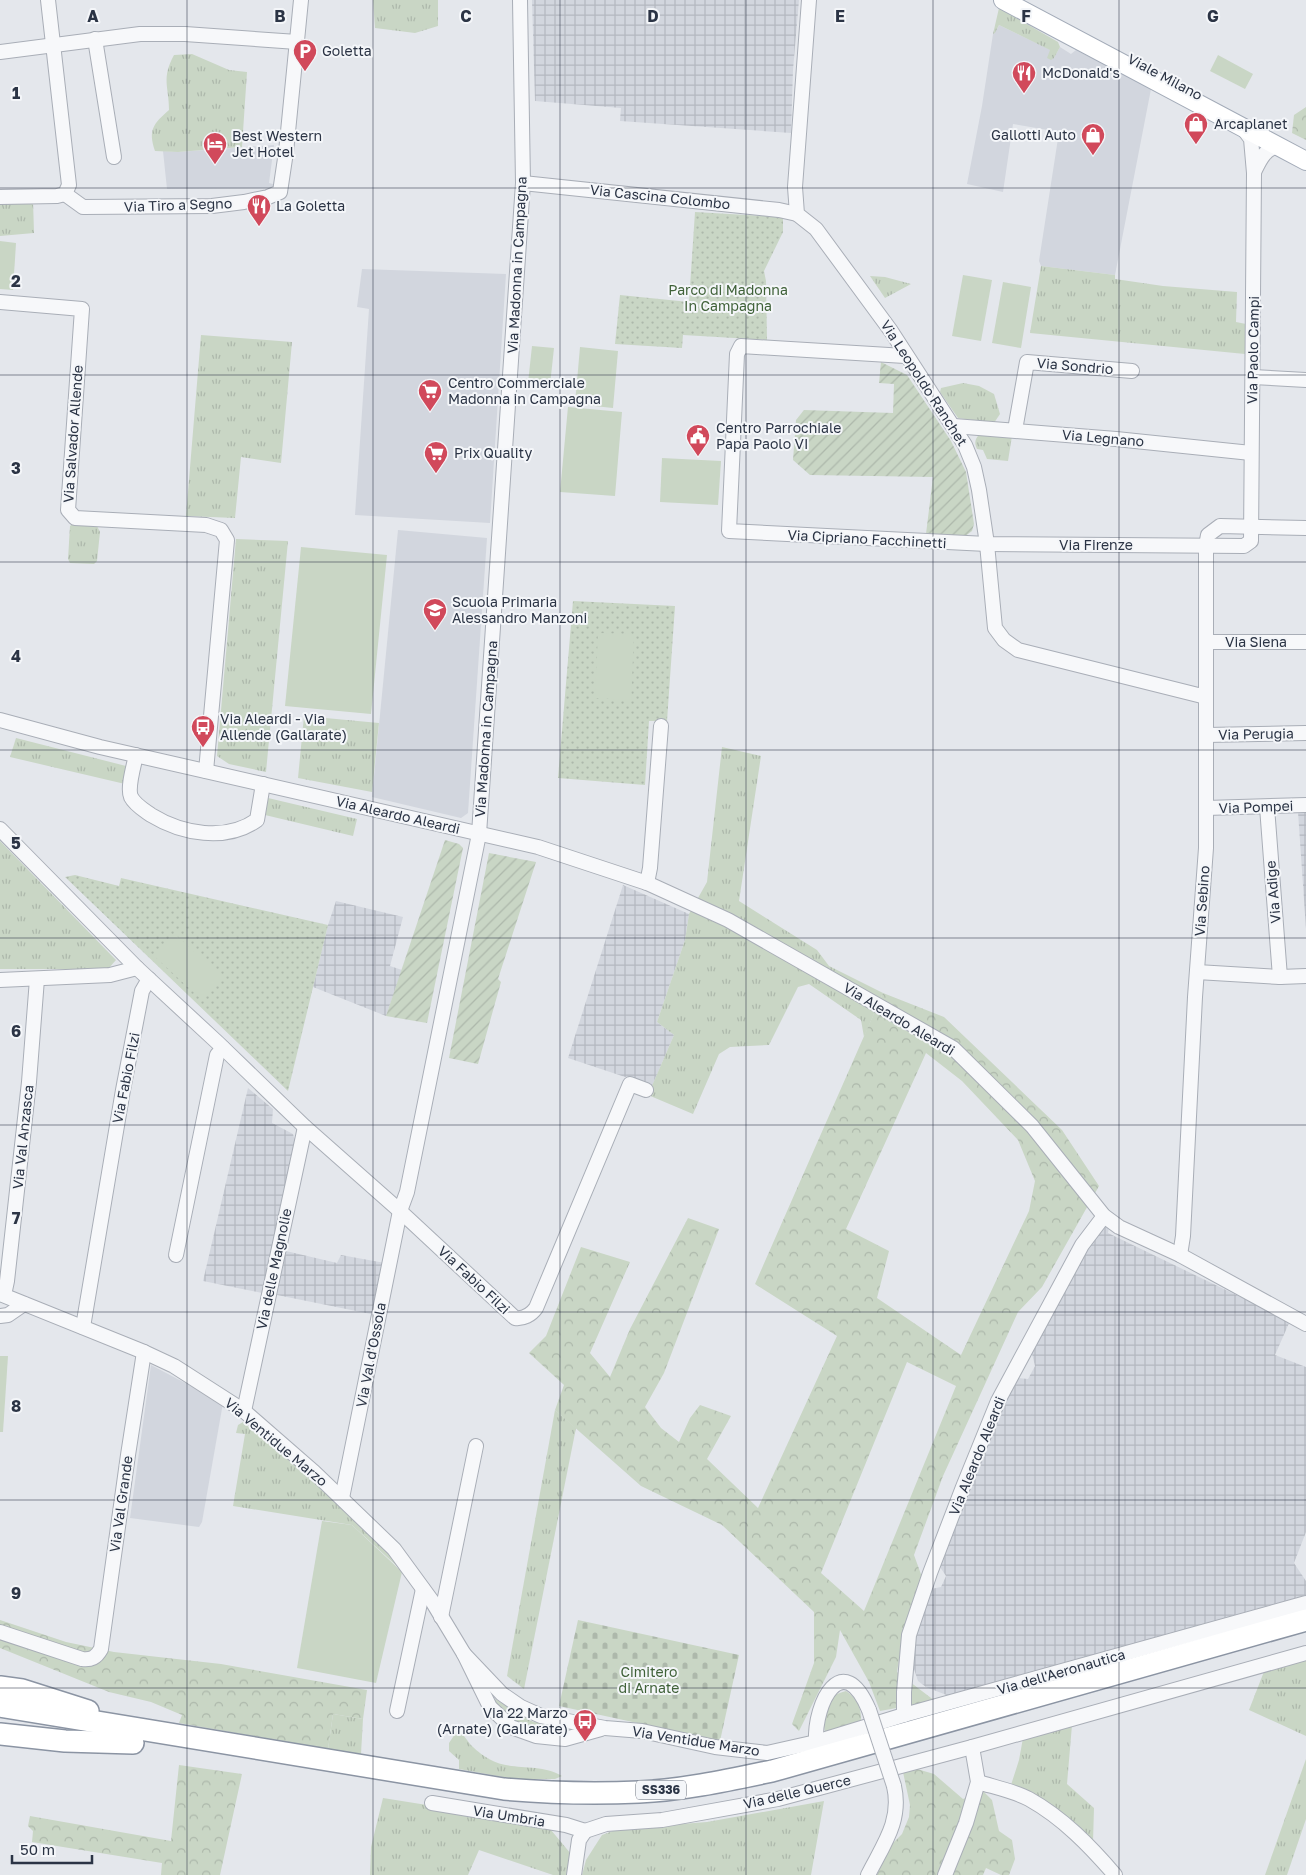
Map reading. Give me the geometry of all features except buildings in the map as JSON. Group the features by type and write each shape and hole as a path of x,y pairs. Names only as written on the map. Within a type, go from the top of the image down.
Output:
{"highway":[{"name":"SS336","path":"0,1720 134,1736 504,1790 570,1794 641,1792 710,1783 772,1771 1306,1620"},
{"name":"SS336","path":"0,1706 134,1736 502,1804 570,1808 643,1806 714,1798 776,1785 1306,1635"},
{"path":"0,1687 22,1690 62,1701 134,1736"},
{"path":"0,1734 66,1741 134,1736"}],"main road":[{"name":"Viale Milano","path":"1004,0 1306,161"},
{"name":"Viale Milano","path":"1023,0 1306,153"}],"street":[{"path":"0,197 57,196 65,194 69,186 48,0"},
{"name":"Via Tiro a Segno","path":"65,194 83,207 212,206 244,202 268,197 280,192 286,152 300,0"},
{"name":"Via Madonna in Campagna","path":"400,1211 407,1192 479,834 523,183 520,0"},
{"path":"797,214 795,187 809,0"},
{"path":"0,52 140,34 185,34 297,42"},
{"path":"95,39 114,156"},
{"name":"Via Paolo Campi","path":"1242,126 1251,139 1254,173 1252,528"},
{"name":"Via Paolo Campi","path":"1254,173 1264,153 1271,148 1279,146"},
{"name":"Via Cascina Colombo","path":"523,183 779,210 797,214"},
{"name":"Via Leopoldo Ranchet","path":"797,214 816,229 891,331 905,356 965,445 974,467 979,490 987,544 995,628 1004,640 1018,650 1206,697"},
{"name":"Via Salvador Allende","path":"0,302 82,309 68,510 75,518 206,525 221,530 227,540 206,771"},
{"name":"Via Cipriano Facchinetti","path":"905,356 741,346 738,354 729,531 987,544"},
{"name":"Via Sondrio","path":"1014,430 1027,362 1132,370"},
{"path":"1253,377 1306,380"},
{"name":"Via Legnano","path":"954,426 1251,453"},
{"path":"1206,546 1208,535 1220,526 1306,528"},
{"name":"Via Firenze","path":"987,544 1244,546 1251,541 1252,528"},
{"name":"Via Sebino","path":"1180,1255 1183,1236 1197,972 1206,848 1206,546"},
{"name":"Via Siena","path":"1207,642 1306,642"},
{"name":"Via Aleardo Aleardi","path":"0,720 136,755 538,846 647,883 728,920 954,1048 1032,1126 1104,1216 1119,1227 1180,1255 1291,1314 1306,1324"},
{"path":"647,883 650,868 661,726"},
{"name":"Via Perugia","path":"1206,735 1306,733"},
{"path":"136,755 130,791 132,798 139,807 154,817 188,831 220,834 248,827 257,820 263,784"},
{"name":"Via Pompei","path":"1206,808 1306,805"},
{"name":"Via Adige","path":"1266,807 1280,977"},
{"name":"Via Fabio Filzi","path":"0,829 137,968 224,1048 305,1127 400,1211 515,1318 532,1313 536,1308 630,1084 646,1090"},
{"path":"0,980 110,975 137,968"},
{"path":"1197,972 1280,977 1306,976"},
{"name":"Via Val Anzasca","path":"2,1294 7,1281 28,1091 37,978"},
{"name":"Via Fabio Filzi","path":"82,1327 142,991 149,979"},
{"path":"176,1255 217,1055 224,1048"},
{"name":"Via delle Magnolie","path":"244,1412 305,1127"},
{"name":"Via Val d'Ossola","path":"342,1498 400,1211"},
{"name":"Via Aleardo Aleardi","path":"904,1715 909,1635 930,1573 963,1487 998,1401 1082,1245 1104,1216"},
{"name":"Via Ventidue Marzo","path":"2,1294 174,1366 244,1412 342,1498 394,1549 441,1616 464,1654 490,1707 511,1727 536,1736 565,1739 605,1728"},
{"path":"0,1316 8,1316 24,1304"},
{"name":"Via Val Grande","path":"0,1632 82,1659 90,1660 97,1656 101,1650 144,1352"},
{"path":"441,1616 476,1446"},
{"path":"397,1712 423,1589"},
{"name":"Via dell'Aeronautica","path":"816,1742 904,1715 1306,1604"},
{"name":"Via delle Querce","path":"585,1831 606,1824 662,1820 778,1799 972,1747 1306,1653"},
{"name":"Via Ventidue Marzo","path":"464,1654 502,1694 521,1707 541,1716 605,1728 642,1731 715,1747 767,1753 816,1742"},
{"path":"816,1742 818,1715 826,1696 834,1685 845,1682 855,1686 863,1696 869,1710 896,1797 896,1816 868,1875"},
{"path":"945,1875 966,1823 978,1782 972,1747"},
{"path":"978,1782 1028,1798 1067,1824 1094,1850 1115,1875"},
{"name":"Via Umbria","path":"432,1803 566,1825 585,1831"},
{"path":"574,1875 579,1840 585,1831"}],"shaded area":[{"path":"532,0 799,0 793,70 791,133 620,121 621,108 535,101"},
{"path":"999,25 1051,50 1054,58 1060,47 1071,54 1076,50 1151,89 1115,275 1041,266 1039,261 1059,132 1013,124 1003,192 967,184 993,34"},
{"path":"274,145 269,183 276,185 271,188 167,189 163,151 178,152"},
{"name":"Centro Commerciale Madonna in Campagna","path":"362,269 506,274 490,523 355,515 369,309 357,307"},
{"name":"Scuola Primaria Alessandro Manzoni","path":"398,530 487,538 468,813 461,818 372,797"},
{"path":"1298,812 1306,812 1306,929"},
{"path":"623,885 689,914 685,940 657,1022 674,1035 652,1086 568,1058"},
{"path":"336,901 403,917 390,966 402,970 386,1016 313,987 328,925"},
{"path":"248,1088 273,1109 272,1123 293,1134 295,1141 262,1293 203,1281"},
{"path":"1104,1226 1109,1227 1108,1233 1290,1321 1275,1355 1306,1367 1306,1532 1294,1563 1306,1581 1306,1595 949,1696 926,1687 918,1681 913,1666 912,1637 931,1589 941,1587 946,1576 938,1564 1004,1401 1018,1378 1028,1379 1035,1366 1032,1354 1096,1233"},
{"path":"286,1251 337,1263 341,1255 385,1263 376,1315 277,1295"},
{"path":"151,1365 223,1403 202,1522 199,1527 130,1518"}],"green space":[{"path":"373,0 438,0 438,26 415,33 375,28"},
{"path":"999,8 1058,42 1060,47 1054,58 1051,60 1047,58 1050,50 999,25 993,34"},
{"path":"192,54 229,70 247,72 242,147 178,152 155,151 152,138 153,128 169,110 167,77 170,63 174,55"},
{"path":"1218,55 1253,74 1245,89 1210,71"},
{"path":"1306,107 1306,140 1292,133 1294,115"},
{"path":"33,201 34,233 0,236 0,203"},
{"name":"Parco di Madonna In Campagna","path":"695,212 783,217 783,232 764,271 766,281 767,340 683,335 682,348 615,344 620,295 689,302"},
{"path":"0,241 16,243 13,290 0,289"},
{"path":"1041,266 1115,275 1115,279 1163,286 1237,292 1236,322 1246,324 1245,354 1030,333"},
{"path":"963,275 992,280 981,341 952,336"},
{"path":"870,276 885,277 911,284 885,298"},
{"path":"1003,282 1031,287 1021,348 992,343"},
{"path":"201,335 292,342 281,463 241,457 235,518 186,516"},
{"path":"532,346 554,348 550,385 528,383"},
{"path":"580,347 618,351 613,408 575,404"},
{"path":"881,362 907,375 951,441 966,472 974,524 972,531 964,537 926,534 933,477 810,475 793,460 796,420 804,410 893,413 894,384 879,383"},
{"path":"963,383 979,386 994,394 1000,414 994,423 958,418 940,392 941,388"},
{"path":"568,407 622,412 615,496 560,492"},
{"path":"980,434 1012,436 1008,461 987,459 983,450 976,447 976,439"},
{"path":"662,458 721,461 718,505 660,502"},
{"path":"74,523 97,526 100,532 97,561 94,564 70,563 68,559 70,526"},
{"path":"236,539 288,541 266,772 229,764 217,756"},
{"path":"301,547 387,555 371,714 285,706"},
{"path":"573,601 675,606 667,721 649,721 645,785 558,778"},
{"path":"598,633 634,634 631,700 595,698"},
{"path":"304,716 379,723 372,792 298,778"},
{"path":"16,738 130,767 125,784 10,757"},
{"path":"722,747 761,756 739,901 817,950 829,966 883,993 864,1037 861,1020 809,984 798,987 769,1045 730,1047 719,1054 693,1114 648,1095 674,1035 657,1022 685,940 689,914 707,882"},
{"path":"268,798 357,819 353,836 265,815"},
{"path":"445,840 459,844 463,848 427,1023 386,1016"},
{"path":"0,841 116,960 108,969 0,969"},
{"path":"489,853 536,862 498,979 501,982 478,1064 449,1058"},
{"path":"75,875 119,886 121,878 328,925 288,1091 65,877"},
{"path":"175,934 223,978 202,1000 154,956"},
{"path":"883,993 944,1017 1062,1130 1099,1186 1042,1287 1018,1312 943,1476 914,1555 922,1577 904,1628 897,1672 935,1701 880,1711 869,1682 840,1630 836,1657 799,1731 792,1724 814,1663 814,1612 722,1525 641,1486 555,1410 564,1385 529,1353 546,1336 581,1247 630,1262 590,1353 610,1377 630,1329 688,1218 719,1229 664,1373 645,1407 661,1428 679,1442 690,1418 700,1405 731,1416 707,1459 758,1508 837,1336 755,1284","holes":["926,1053 962,1081 1018,1140 1035,1181 1029,1211 961,1355 877,1298 889,1251 846,1229","907,1362 956,1386 864,1611 821,1573"]},
{"path":"0,1356 8,1356 3,1432 0,1432"},
{"path":"555,1410 576,1428 524,1689 507,1676"},
{"path":"243,1422 305,1473 365,1527 401,1566 399,1568 352,1525 233,1506 245,1434 236,1433 238,1425"},
{"path":"322,1521 352,1525 402,1572 376,1683 297,1668"},
{"path":"0,1620 66,1642 114,1652 221,1664 367,1690 363,1719 333,1714 328,1749 179,1723 182,1715 151,1702 109,1692 0,1648"},
{"name":"Cimitero di Arnate","path":"578,1620 739,1655 720,1741 559,1706"},
{"path":"1306,1657 1306,1736 1249,1710 1265,1669"},
{"path":"846,1691 854,1697 858,1705 861,1714 861,1724 826,1733 824,1719 829,1703 835,1695"},
{"path":"495,1699 531,1721 569,1729 570,1732 544,1730 520,1724 504,1714 493,1700"},
{"path":"333,1714 363,1719 361,1754 328,1749"},
{"path":"1072,1725 1067,1784 1094,1808 1093,1842 1011,1785 1019,1760 1023,1738"},
{"path":"457,1731 479,1752 498,1763 544,1769 562,1776 555,1779 514,1779 459,1769 459,1760 449,1751 449,1743"},
{"path":"1306,1759 1306,1819 1287,1875 1265,1875"},
{"path":"179,1765 242,1774 220,1875 161,1875 162,1863 32,1842 33,1831 28,1826 30,1816 171,1841"},
{"path":"917,1769 934,1774 963,1799 983,1791 992,1800 999,1831 1012,1840 1015,1859 1009,1875 1001,1875 986,1868 983,1875 877,1875 891,1845 902,1834 909,1817 910,1805 903,1772"},
{"path":"383,1798 546,1824 571,1854 566,1875 553,1875 479,1850 468,1875 370,1875 371,1847"},
{"path":"824,1801 811,1875 582,1875 586,1860 602,1835 618,1829 707,1822"}],"place":[{"name":"Goletta","path":"305,72"},
{"name":"McDonald's","path":"1024,94"},
{"name":"Arcaplanet","path":"1196,145"},
{"name":"Gallotti Auto","path":"1093,156"},
{"name":"Best Western Jet Hotel","path":"215,165"},
{"name":"La Goletta","path":"259,227"},
{"name":"Centro Commerciale Madonna in Campagna","path":"430,412"},
{"name":"Centro Parrochiale Papa Paolo VI","path":"698,457"},
{"name":"Prix Quality","path":"436,474"},
{"name":"Scuola Primaria Alessandro Manzoni","path":"435,631"},
{"name":"Via Aleardi - Via Allende (Gallarate)","path":"203,748"},
{"name":"Via 22 Marzo (Arnate) (Gallarate)","path":"585,1742"}]}
